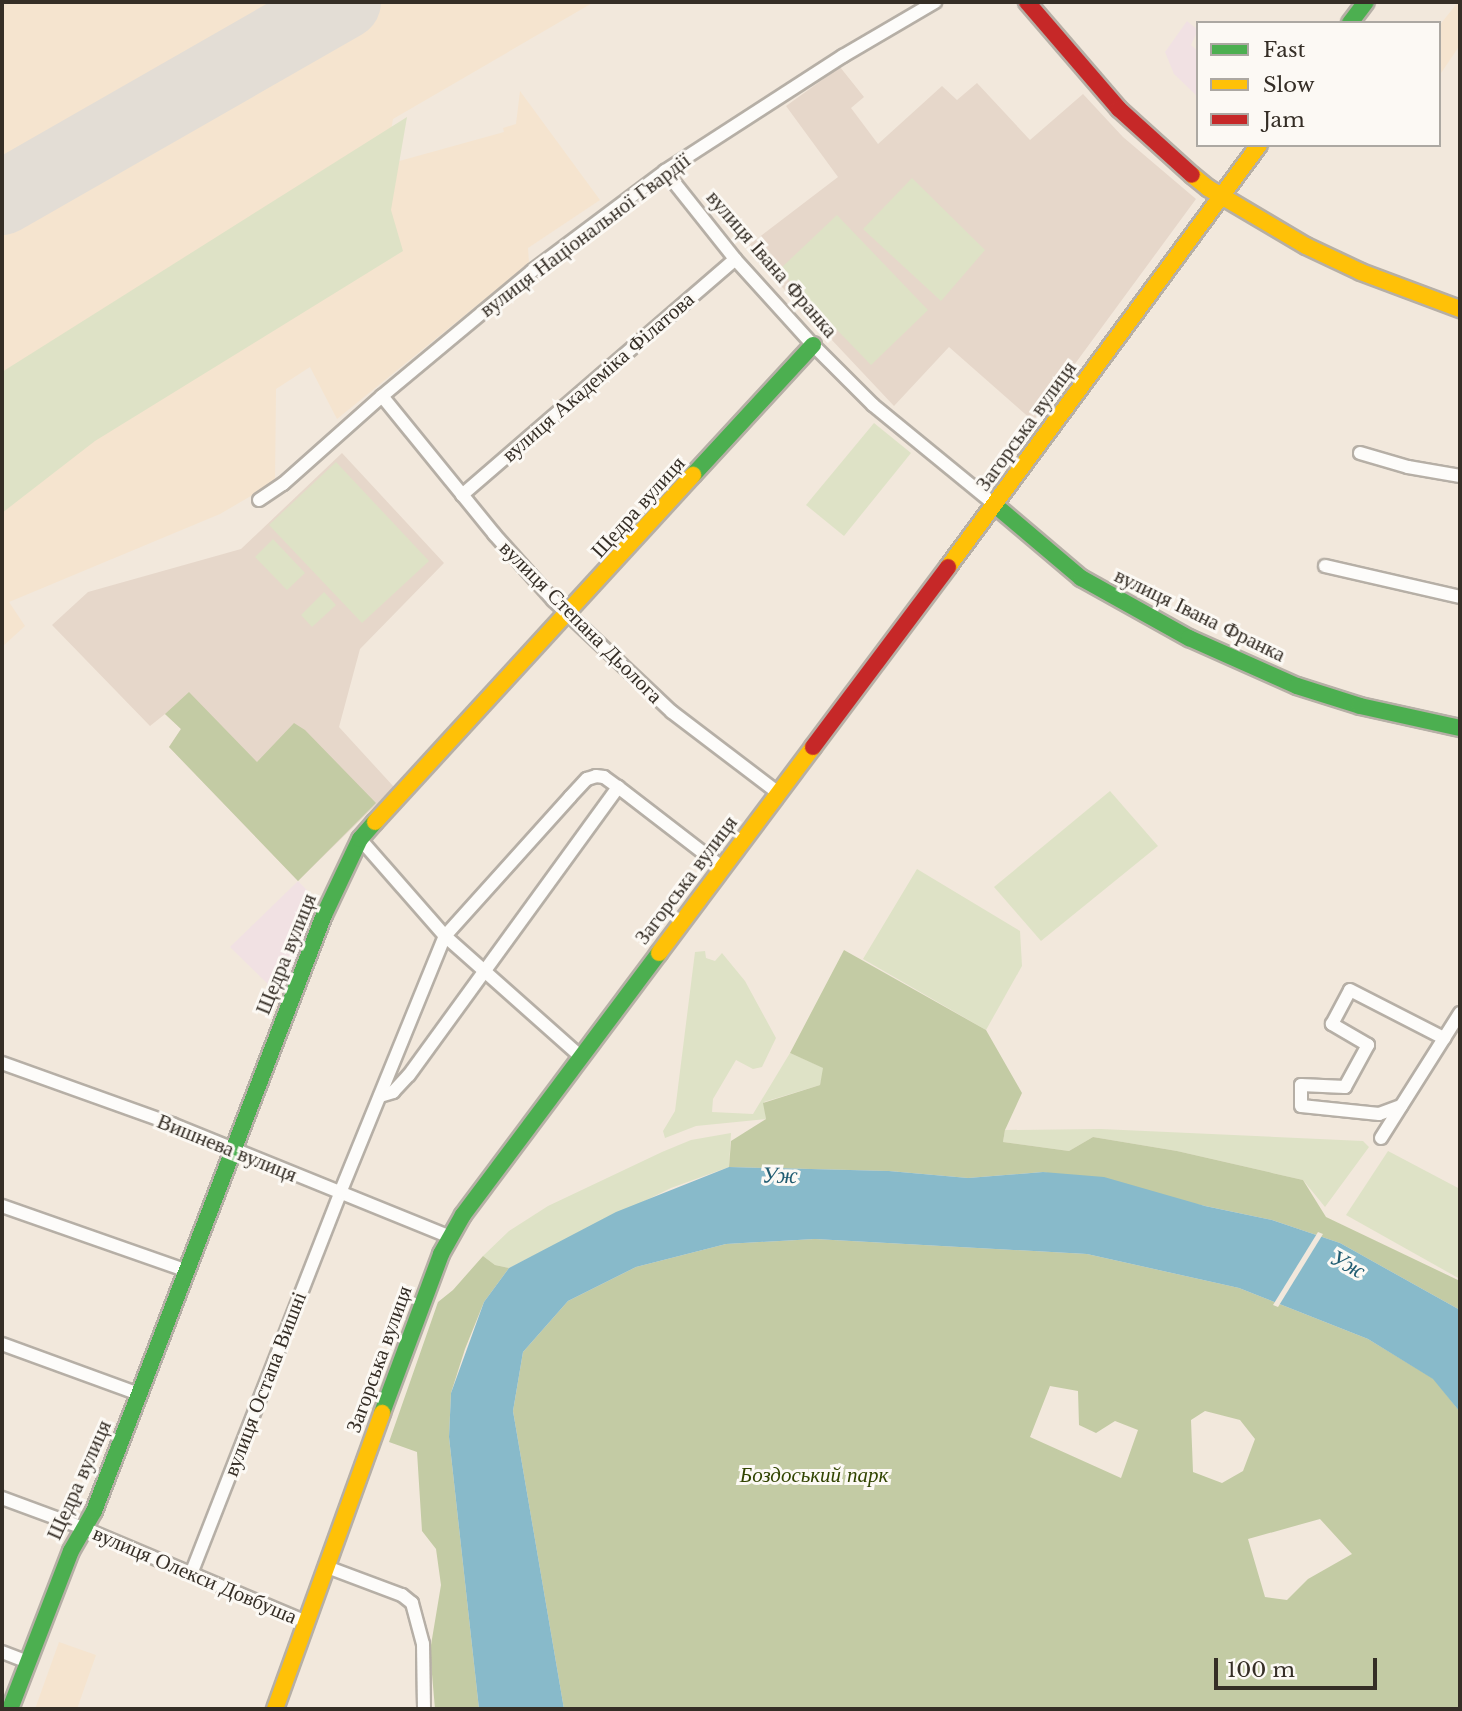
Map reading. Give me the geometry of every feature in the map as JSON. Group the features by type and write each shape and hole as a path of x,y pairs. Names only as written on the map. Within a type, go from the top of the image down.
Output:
{"street":[{"name":"вулиця Національної Гвардії","path":"259,500 283,484 382,396 532,271 665,171 853,49 935,2"},
{"path":"1027,2 1138,128 1221,197 1306,246 1361,272 1460,310"},
{"path":"1352,21 1366,2"},
{"name":"Загорська вулиця","path":"275,1709 393,1382 450,1237 580,1056 995,505 1258,147"},
{"name":"вулиця Івана Франка","path":"665,171 735,259 813,345 873,405 1081,578 1189,638 1310,690 1395,715 1460,728"},
{"name":"вулиця Академіка Філатова","path":"462,495 735,259"},
{"name":"Щедра вулиця","path":"9,1709 71,1550 94,1511 235,1152 319,927 360,839 813,345"},
{"name":"вулиця Степана Дьолога","path":"382,396 462,495 568,615 672,712 777,792"},
{"path":"1360,453 1408,467 1460,476"},
{"path":"1325,566 1460,597"},
{"path":"445,936 587,779 604,777 722,867"},
{"path":"380,1096 393,1092 409,1075 452,1012 485,972 618,787"},
{"path":"360,839 445,936 580,1056"},
{"name":"вулиця Остапа Вишні","path":"191,1574 340,1193 445,936"},
{"path":"1401,1106 1379,1114 1301,1106 1301,1086 1345,1087 1368,1045 1332,1024 1350,990 1444,1038"},
{"path":"1381,1138 1460,1013"},
{"name":"Вишнева вулиця","path":"2,1063 172,1125 450,1237"},
{"path":"2,1206 188,1271"},
{"path":"2,1344 139,1394"},
{"name":"вулиця Олекси Довбуша","path":"2,1498 83,1528 307,1622"},
{"path":"327,1567 402,1595 412,1603 423,1644 424,1709"},
{"path":"2,1652 28,1662"}],"shaded area":[{"path":"2,2 594,2 393,119 385,165 504,132 503,128 516,124 520,91 600,200 528,248 529,263 337,419 310,367 276,389 275,482 220,514 9,602 25,626 2,647"},
{"path":"1458,2 1460,45 1441,73 1441,23"},
{"path":"1187,21 1196,28 1191,45 1196,49 1196,95 1174,74 1165,52"},
{"path":"840,67 864,97 851,108 878,144 942,86 957,100 977,83 1030,140 1083,94 1123,137 1196,199 1033,421 949,347 894,406 749,252 749,245 838,177 786,106"},
{"path":"342,453 444,563 360,649 339,727 394,787 298,881 169,747 181,729 165,714 150,726 52,625 88,592 241,549"},
{"path":"298,881 322,905 280,996 230,947"},
{"path":"59,1642 96,1655 77,1709 35,1709"}],"green space":[{"path":"407,117 391,210 403,251 95,441 2,513 2,372"},
{"path":"912,178 985,250 941,301 863,229"},
{"path":"837,215 928,310 871,365 779,270"},
{"path":"874,423 911,453 844,536 806,505"},
{"path":"336,462 429,561 362,623 269,525"},
{"path":"273,539 305,573 287,590 255,557"},
{"path":"324,592 336,605 312,627 301,615"},
{"path":"189,692 257,762 294,723 305,730 376,803 298,881 169,747 181,729 165,714"},
{"path":"1110,791 1158,846 1041,941 994,887"},
{"path":"917,869 1020,931 1022,966 986,1030 863,959"},
{"path":"844,950 986,1030 1022,1093 1005,1130 1003,1142 1069,1151 1093,1137 1177,1151 1303,1180 1326,1217 1460,1281 1460,1310 1340,1243 1272,1220 1043,1172 968,1178 889,1171 729,1167 731,1141 766,1119 763,1103 820,1085 823,1068 790,1053"},
{"path":"705,951 706,958 715,961 722,953 745,981 776,1038 762,1067 753,1069 736,1060 713,1099 712,1112 753,1114 790,1053 824,1068 820,1085 764,1102 766,1119 696,1126 665,1138 663,1131 675,1111 695,952"},
{"path":"1101,1129 1363,1141 1369,1147 1325,1207 1303,1180 1177,1151 1093,1137 1069,1151 1003,1142 1005,1130"},
{"path":"731,1133 729,1167 671,1188 509,1268 495,1265 483,1256 509,1231 548,1206 691,1140"},
{"path":"1388,1151 1460,1189 1460,1279 1346,1215"},
{"name":"Боздоський парк","path":"815,1239 1087,1254 1239,1288 1368,1339 1434,1379 1460,1412 1460,1709 564,1709 513,1411 523,1352 568,1301 636,1267 726,1244","holes":["1050,1386 1078,1391 1079,1425 1096,1433 1115,1421 1138,1430 1121,1478 1030,1437","1205,1411 1240,1420 1255,1439 1243,1471 1222,1483 1193,1472 1191,1420","1320,1519 1352,1554 1308,1579 1287,1600 1265,1597 1248,1539"]},
{"path":"483,1256 495,1265 509,1268 484,1302 465,1349 451,1393 449,1437 479,1709 435,1709 430,1651 441,1585 436,1549 422,1531 417,1452 389,1442 438,1302 453,1290"}],"water":[{"name":"Уж","path":"729,1167 889,1171 968,1178 1043,1172 1104,1177 1205,1206 1272,1220 1340,1243 1460,1310 1460,1412 1433,1379 1368,1339 1239,1288 1087,1254 815,1239 726,1244 636,1267 568,1301 523,1352 513,1411 564,1709 479,1709 449,1437 451,1393 484,1302 509,1268 616,1212"}],"pier":[{"path":"1318,1232 1323,1234 1278,1307 1273,1305"}],"runway":[{"path":"2,198 344,2"}],"traffic: fast":[{"path":"1352,21 1366,2"},
{"path":"693,475 813,345"},
{"path":"995,505 1081,578 1189,638 1297,686 1360,706 1460,728"},
{"path":"10,1709 71,1551 94,1511 324,915 360,839 375,822"},
{"path":"382,1413 441,1254 463,1215 659,953"}],"traffic: slow":[{"path":"948,567 1258,147"},
{"path":"1192,175 1208,188 1306,246 1361,272 1460,309"},
{"path":"375,822 693,475"},
{"path":"659,953 813,747"},
{"path":"275,1709 382,1413"}],"traffic: jam":[{"path":"1027,2 1119,109 1192,175"},
{"path":"813,747 948,567"}]}
